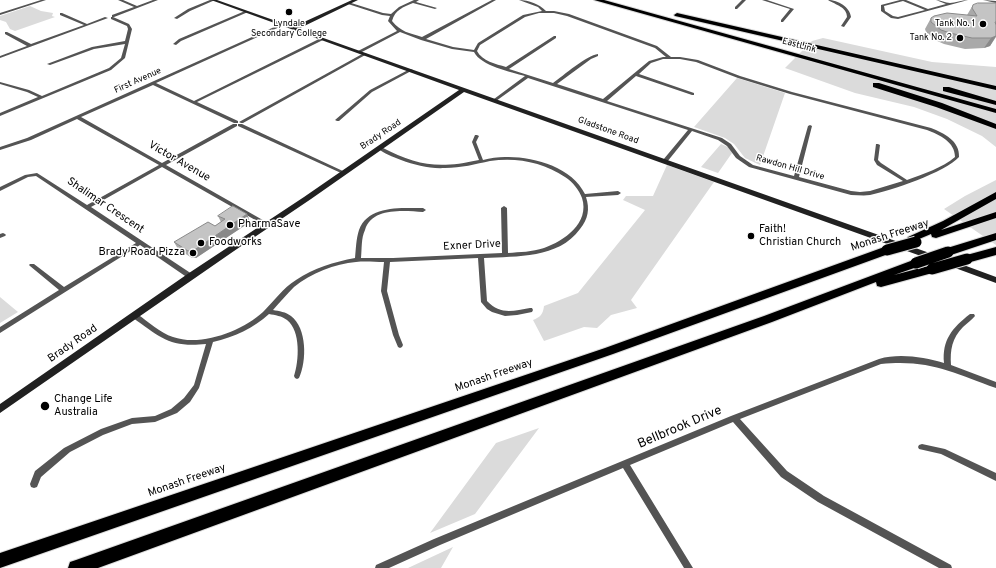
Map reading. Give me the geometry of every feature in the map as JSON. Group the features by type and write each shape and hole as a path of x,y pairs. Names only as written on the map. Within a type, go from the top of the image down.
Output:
{"highway":[{"name":"EastLink","path":"597,0 996,111"},
{"name":"EastLink","path":"622,0 920,82"},
{"path":"677,15 996,88"},
{"path":"700,29 922,100 996,127"},
{"path":"935,86 996,102"},
{"path":"914,240 996,195"},
{"name":"Monash Freeway","path":"0,561 609,351 914,240 996,215"},
{"path":"76,568 830,296 916,263 996,236"},
{"path":"830,296 996,251"}],"main road":[{"name":"Gladstone Road","path":"213,0 996,280"},
{"path":"293,29 356,0"},
{"name":"Brady Road","path":"0,410 192,277 218,260 242,247 268,225 464,89"}],"street":[{"path":"0,14 44,0"},
{"path":"120,0 137,7"},
{"path":"0,57 156,0"},
{"path":"176,18 189,10 213,0"},
{"path":"422,39 494,0"},
{"path":"520,0 539,6 545,12"},
{"path":"736,8 744,0"},
{"path":"764,0 792,9 782,21"},
{"path":"830,0 843,6 848,12 849,17 843,26"},
{"path":"928,10 903,0 882,8 883,11 895,18 928,10 966,0"},
{"path":"938,0 949,4"},
{"path":"985,0 996,2"},
{"path":"435,8 415,1 396,10 391,15 390,21 399,31 422,39 453,48 475,50 479,44 524,16 545,12 568,15 656,47 670,58"},
{"path":"349,4 391,15"},
{"path":"0,9 6,12"},
{"path":"175,44 180,40 246,12"},
{"path":"61,14 87,25"},
{"path":"0,115 114,66 123,58 130,27 112,17"},
{"name":"First Avenue","path":"0,149 29,139 77,118 282,25"},
{"path":"359,52 399,31"},
{"path":"6,33 31,46"},
{"path":"506,69 554,37"},
{"path":"194,102 322,39"},
{"path":"49,64 93,48 127,42"},
{"name":"Rawdon Hill Drive","path":"475,50 477,55 482,60 506,69 723,141 732,148 738,157 751,166 858,193 868,194 906,181 950,164 957,157 956,149 946,138 937,132 920,126 790,93 739,77 697,61 670,58"},
{"path":"87,206 365,54"},
{"path":"554,84 590,58 597,55"},
{"path":"604,101 650,62 670,58"},
{"path":"337,120 371,91 411,70"},
{"path":"636,74 693,94"},
{"path":"495,100 528,76"},
{"path":"0,83 28,91 42,98"},
{"path":"153,83 343,172"},
{"name":"Victor Avenue","path":"77,118 268,225"},
{"path":"796,178 810,126"},
{"path":"665,161 691,130"},
{"path":"477,136 474,142 482,162"},
{"path":"878,145 876,160 879,164 906,181"},
{"path":"379,148 412,163 446,168 504,158 542,163 559,171 576,182 584,196 618,193"},
{"name":"Shalimar Crescent","path":"0,189 27,176 37,174 192,277"},
{"name":"Exner Drive","path":"135,316 164,336 174,340 185,342 210,341 250,325 268,311 286,291 308,276 335,264 358,260 505,255 543,250 556,246 579,229 586,211 584,196"},
{"path":"504,208 505,255"},
{"path":"358,260 362,228 372,217 378,213 392,210 423,210"},
{"path":"0,330 140,243"},
{"path":"481,256 484,302 500,313 508,315 530,310"},
{"path":"387,260 384,291 400,345"},
{"path":"32,265 64,290"},
{"path":"268,311 289,318 296,326 300,345 301,361 297,376"},
{"path":"948,366 946,353 949,339 958,328 972,316"},
{"path":"34,484 38,474 67,450 101,432 132,421 156,419 174,411 187,400 197,386 210,341"},
{"name":"Bellbrook Drive","path":"379,568 437,542 734,418 881,362 905,359 923,360 948,366 996,385"},
{"path":"734,418 784,474 820,499 948,568"},
{"path":"922,447 942,451 996,477"},
{"path":"626,464 689,568"}],"shaded area":[{"path":"30,6 41,11 53,13 52,16 55,17 15,31 10,29 6,22 0,20 0,16"},
{"path":"823,38 932,62 996,67 996,147 982,136 947,119 914,107 855,93 785,68 812,41"},
{"path":"737,78 785,93 760,165 745,158 734,144 725,138 694,127"},
{"path":"721,144 728,147 732,153 718,173 701,167"},
{"path":"667,165 714,182 631,300 637,308 611,315 597,328 584,327 544,341 533,320 541,315 544,306 578,293 645,210 623,200 626,196 653,196"},
{"path":"996,180 996,245 944,209"},
{"path":"0,297 18,312 0,323"},
{"path":"539,428 475,514 430,533 496,443"},
{"path":"453,547 441,568 408,568"}],"building":[{"path":"978,3 996,3 996,36 991,38 972,38 941,30 931,22 931,18 934,16 947,13 977,16 972,8 973,5"},
{"path":"233,206 247,214 193,251 188,251 174,242 208,222 215,226 225,219 218,216"}],"place":[{"name":"Lyndale Secondary College","path":"289,12"},
{"name":"Tank No. 1","path":"983,24"},
{"name":"Tank No. 2","path":"960,38"},
{"name":"PharmaSave","path":"230,225"},
{"name":"Faith! Christian Church","path":"751,236"},
{"name":"Foodworks","path":"201,243"},
{"name":"Brady Road Pizza","path":"193,253"},
{"name":"Change Life Australia","path":"45,406"}]}
